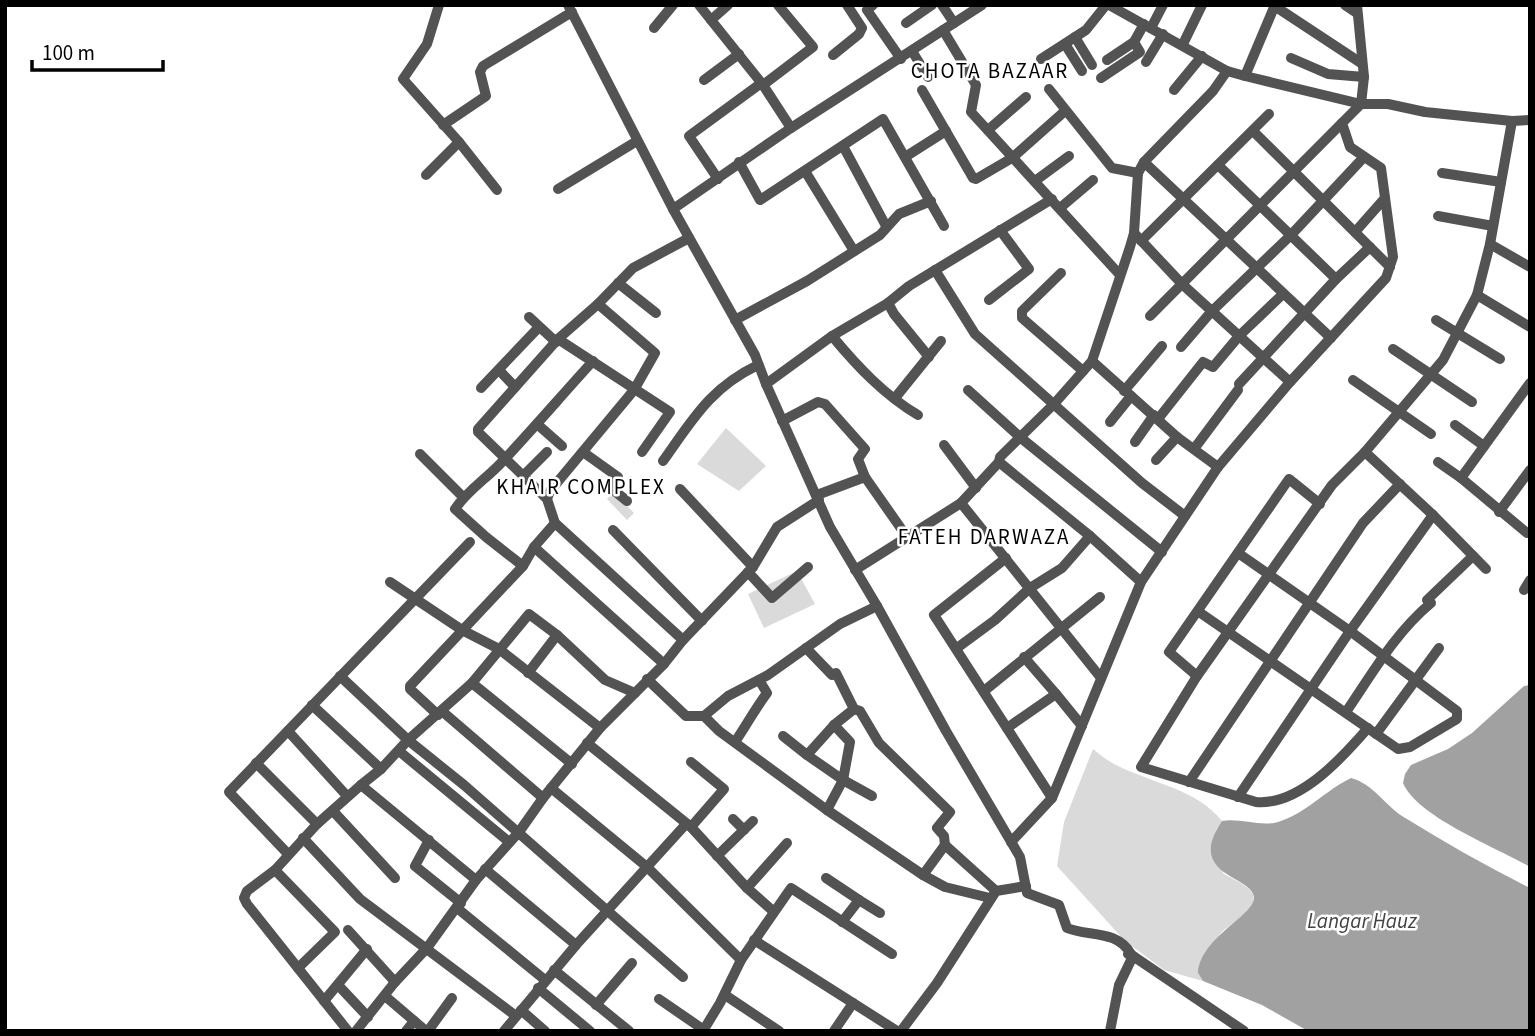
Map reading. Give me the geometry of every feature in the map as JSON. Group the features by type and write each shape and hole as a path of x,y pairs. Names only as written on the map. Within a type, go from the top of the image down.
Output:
{"street":[{"path":"439,5 427,44 403,79 497,190"},
{"path":"654,28 673,5"},
{"path":"699,5 762,84 791,128"},
{"path":"711,20 728,5"},
{"path":"718,179 689,136 813,47 778,5"},
{"path":"833,55 859,34 862,28 847,5"},
{"path":"873,5 867,10 901,59"},
{"path":"905,23 932,5"},
{"path":"942,5 954,23"},
{"path":"673,209 739,162 982,5"},
{"path":"1041,59 1086,30 1107,5 1183,44 1227,71 1245,76 1361,104 1388,104 1425,112 1512,121 1530,120"},
{"path":"1107,60 1134,42 1163,5"},
{"path":"1183,44 1202,5"},
{"path":"1150,316 1361,104 1364,77 1357,9 1345,5"},
{"path":"1245,76 1274,6 1361,64"},
{"path":"443,125 486,96 480,72 483,66 570,9 637,141 758,365 830,527 1020,857 1027,893 1059,905 1067,928 1087,933 1132,955 1244,1031"},
{"path":"943,30 976,85 971,112 1120,275"},
{"path":"1146,62 1163,34"},
{"path":"1075,37 1092,65"},
{"path":"1101,78 1140,52 1134,42"},
{"path":"1065,44 1082,71"},
{"path":"912,51 928,78"},
{"path":"704,80 739,54"},
{"path":"1174,90 1202,56"},
{"path":"1292,58 1328,74 1364,77"},
{"path":"855,570 961,503 999,462 1000,457 1054,404 1092,361 1120,275 1138,237 1138,173 1144,162 1213,91 1227,71"},
{"path":"1049,89 1112,168 1138,173"},
{"path":"922,90 974,179 1012,158 1065,111"},
{"path":"988,130 1026,97"},
{"path":"1138,237 1184,200 1269,114"},
{"path":"739,162 760,200 883,119 944,226"},
{"path":"1439,648 1417,679 1372,731 1310,784 1274,801 1263,803 1238,797 1141,767 1197,676 1332,485 1365,453 1443,360 1458,334 1477,295 1490,244 1512,121"},
{"path":"1011,842 1052,798 1141,582 1185,516 1218,467 1290,382 1387,278 1393,257 1381,168 1350,147 1342,123"},
{"path":"905,157 946,131"},
{"path":"1253,131 1390,267"},
{"path":"558,189 637,141"},
{"path":"426,175 459,142"},
{"path":"843,146 886,226"},
{"path":"1035,181 1069,156"},
{"path":"1181,347 1211,312 1324,201 1364,157"},
{"path":"1144,162 1331,338"},
{"path":"1218,166 1336,279"},
{"path":"805,171 853,251"},
{"path":"1443,173 1501,182"},
{"path":"1060,208 1093,180"},
{"path":"1355,232 1385,198"},
{"path":"765,384 832,336 888,303 909,286 1052,199"},
{"path":"734,320 807,281 880,235 899,214 931,201"},
{"path":"1438,216 1493,226"},
{"path":"989,300 1029,269 1000,230"},
{"path":"1138,237 1211,312 1290,382"},
{"path":"683,640 555,523 547,499 479,434 478,430 557,341 633,268 689,238"},
{"path":"1490,244 1530,267"},
{"path":"1194,449 1238,387 1262,359 1336,279 1370,247"},
{"path":"935,270 975,334 1142,483 1185,516"},
{"path":"1061,273 1021,314 1045,340 1083,371"},
{"path":"618,283 656,313"},
{"path":"1135,442 1203,362 1213,367 1239,336 1283,294"},
{"path":"1477,295 1530,327"},
{"path":"888,303 929,357"},
{"path":"547,499 550,491 634,390 655,353 598,304"},
{"path":"529,317 557,341 593,361 670,412 642,452"},
{"path":"1436,320 1500,359"},
{"path":"481,388 539,327"},
{"path":"832,336 862,372 903,407 918,415"},
{"path":"895,398 941,341"},
{"path":"1110,422 1127,393 1162,346"},
{"path":"1393,349 1472,402"},
{"path":"523,566 455,509 463,497 484,481 505,459 593,361"},
{"path":"1092,361 1177,437 1218,467"},
{"path":"663,461 704,402 734,376 758,365"},
{"path":"499,370 515,387"},
{"path":"1353,380 1431,434"},
{"path":"1461,478 1530,383"},
{"path":"968,390 1021,438 1162,552"},
{"path":"782,421 818,402 823,402 865,449 858,458 865,477 907,537"},
{"path":"537,424 562,446"},
{"path":"1455,425 1484,446"},
{"path":"1156,460 1177,437"},
{"path":"944,445 976,488"},
{"path":"523,476 547,452"},
{"path":"583,452 618,477 611,488 627,501"},
{"path":"1365,453 1433,515 1486,569"},
{"path":"420,454 463,497"},
{"path":"999,462 1090,536 1141,582"},
{"path":"1438,462 1527,533"},
{"path":"1499,512 1530,470"},
{"path":"356,1031 395,982 427,948 476,880 519,832 587,743 750,570 777,527 818,498 865,477"},
{"path":"1197,676 1170,652 1289,479 1320,504"},
{"path":"1189,782 1363,523 1400,484"},
{"path":"680,489 772,598 808,567"},
{"path":"961,503 1101,678"},
{"path":"1238,797 1350,631 1433,515"},
{"path":"543,798 410,689 410,685 523,566 534,547 555,523"},
{"path":"613,530 702,621"},
{"path":"957,648 995,620 1030,588 1062,568 1090,536"},
{"path":"288,854 229,792 470,542"},
{"path":"534,547 664,664"},
{"path":"1199,612 1398,749 1405,749 1457,719 1457,711 1417,679 1238,553"},
{"path":"1346,712 1412,620 1431,603 1427,600 1473,556"},
{"path":"1006,558 934,615 1052,798"},
{"path":"1524,590 1530,580"},
{"path":"390,582 462,630 499,649 600,728"},
{"path":"984,691 1100,597"},
{"path":"647,679 687,716 704,716 727,696 759,680 841,624 877,606"},
{"path":"348,1031 244,898 247,891 275,870 317,824 381,769 408,740 472,683 530,614 605,680 635,693"},
{"path":"528,673 557,635"},
{"path":"806,648 832,675 836,673 854,709 860,711 879,743 950,812 937,828 944,836 945,845 993,895"},
{"path":"1024,657 1082,726"},
{"path":"340,676 408,740 519,832 683,977"},
{"path":"735,742 767,693 759,680"},
{"path":"472,683 572,764"},
{"path":"1007,728 1056,694"},
{"path":"312,705 381,769"},
{"path":"807,755 834,725 854,709"},
{"path":"704,716 719,731 827,810 945,887 993,895 1026,886"},
{"path":"827,810 843,780 850,742 834,725"},
{"path":"288,731 347,796"},
{"path":"783,736 843,780 872,796"},
{"path":"587,743 689,825 747,888 773,911"},
{"path":"399,751 509,842"},
{"path":"504,1031 606,911 724,789 691,762"},
{"path":"256,763 317,824"},
{"path":"360,785 476,880"},
{"path":"551,788 647,867 741,960"},
{"path":"333,811 396,878"},
{"path":"733,819 744,830"},
{"path":"717,856 753,821"},
{"path":"303,838 360,899 405,935 545,1031"},
{"path":"429,839 415,866 590,1031"},
{"path":"747,888 787,843"},
{"path":"923,875 945,845"},
{"path":"485,869 576,945"},
{"path":"275,870 335,932 298,968"},
{"path":"825,878 880,913"},
{"path":"659,999 704,1030 725,995 741,960 791,888 892,954"},
{"path":"754,940 899,1031 937,983 993,895"},
{"path":"842,922 859,900"},
{"path":"348,930 395,982"},
{"path":"324,1001 367,949"},
{"path":"1110,1031 1119,985 1132,955"},
{"path":"596,1005 632,962"},
{"path":"554,970 629,1031"},
{"path":"338,985 368,1017"},
{"path":"725,995 779,1031"},
{"path":"385,996 427,1031 452,998"},
{"path":"834,1031 853,1003"},
{"path":"406,1031 414,1021"}],"shaded area":[{"path":"726,428 766,466 739,491 697,464"},
{"path":"613,492 634,513 627,520 607,499"},
{"path":"797,571 815,604 764,628 748,594"},
{"path":"1093,749 1116,765 1200,801 1222,821 1216,830 1223,873 1248,888 1253,895 1253,902 1247,913 1224,930 1217,939 1198,973 1203,981 1164,970 1124,940 1057,866 1064,822"}],"water":[{"path":"1530,685 1530,867 1441,820 1411,796 1403,783 1411,765 1448,749 1472,733 1524,686"},
{"name":"Langar Hauz","path":"1351,778 1372,789 1402,816 1465,854 1530,888 1530,1031 1308,1031 1262,1005 1203,981 1198,973 1208,948 1246,912 1254,897 1250,890 1215,863 1211,853 1213,839 1222,821 1264,824 1278,822 1297,813"}],"district":[{"name":"CHOTA BAZAAR","path":"990,71"},
{"name":"KHAIR COMPLEX","path":"581,487"},
{"name":"FATEH DARWAZA","path":"984,537"}]}
